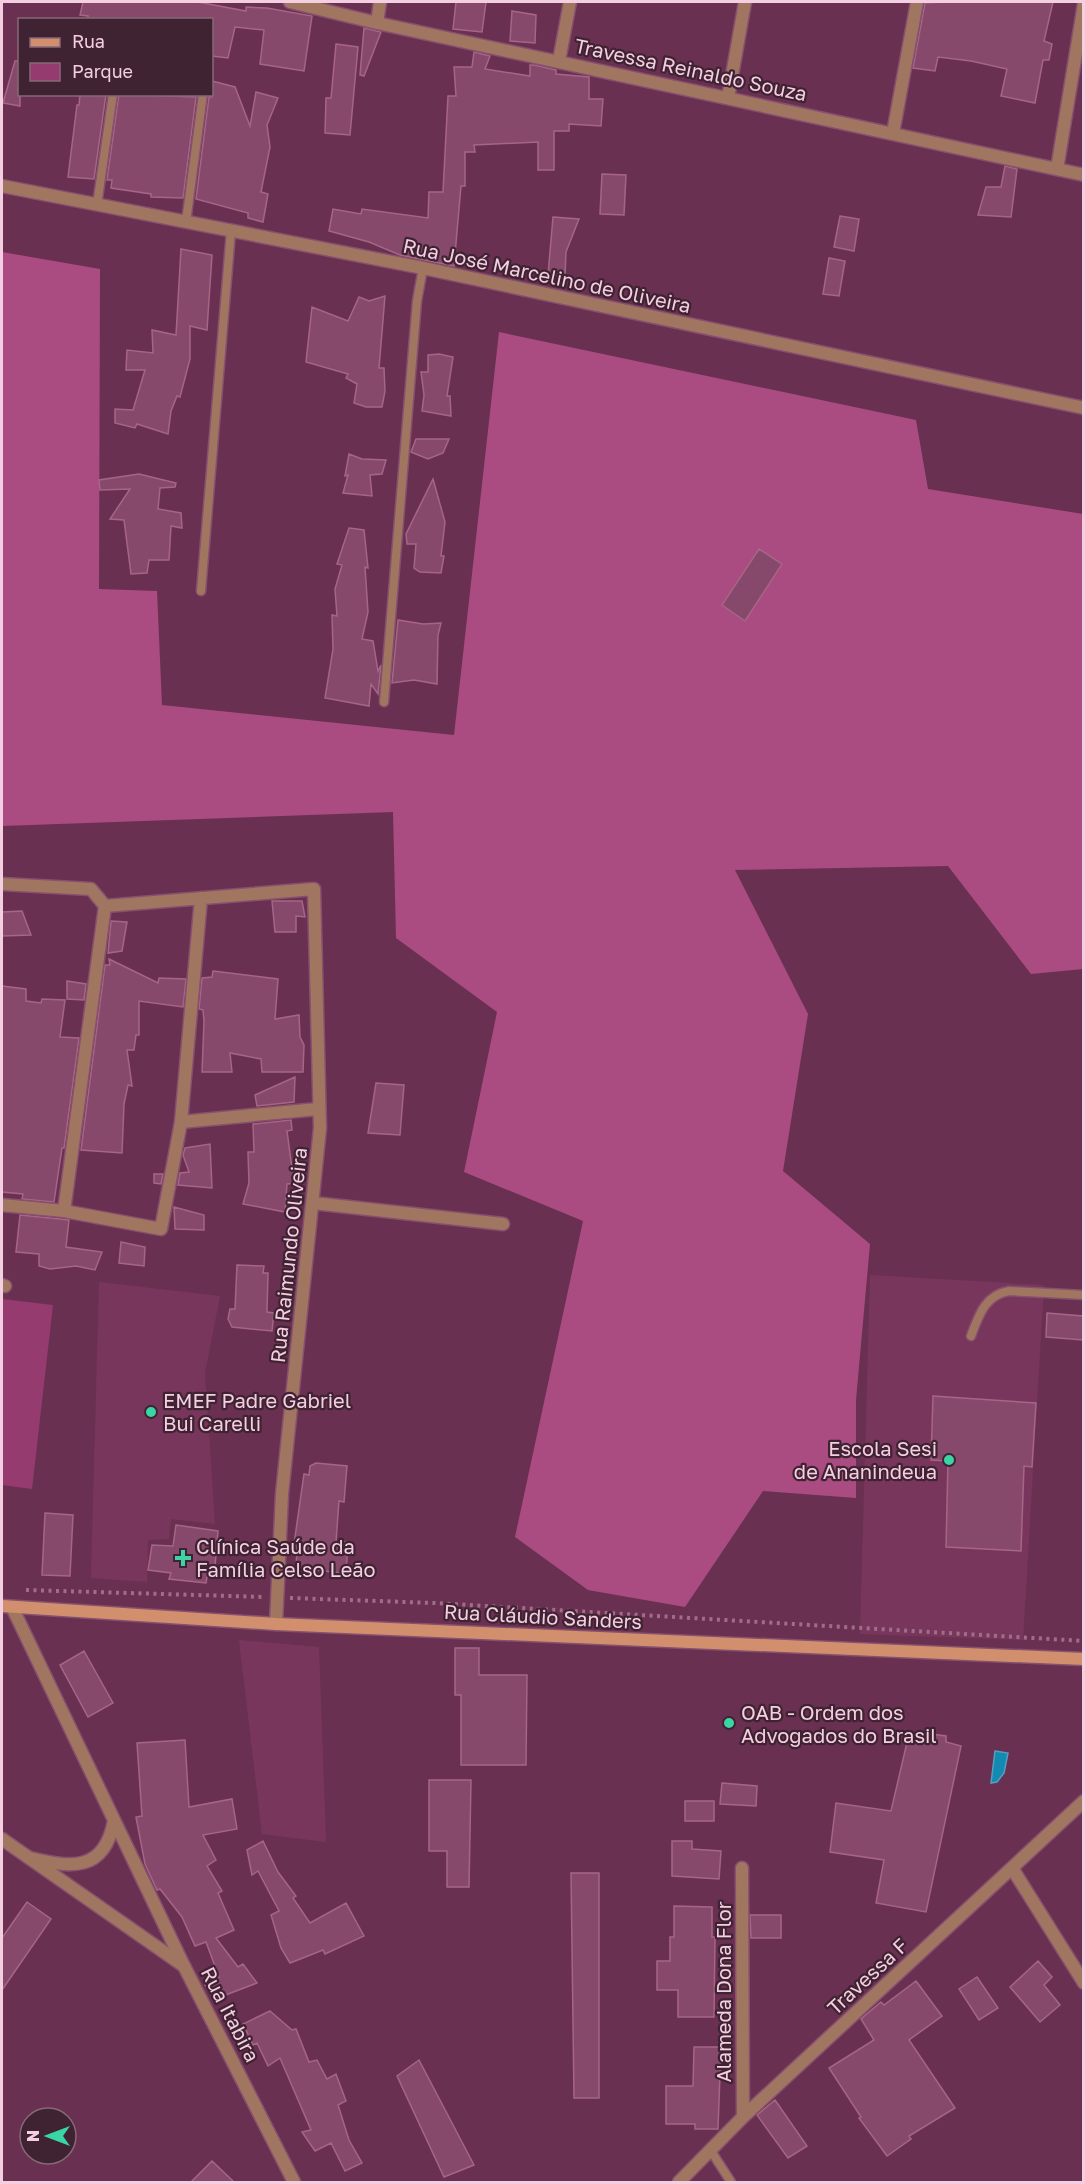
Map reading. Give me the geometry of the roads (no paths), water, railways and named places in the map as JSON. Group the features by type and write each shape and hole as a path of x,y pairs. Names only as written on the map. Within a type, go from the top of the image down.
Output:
{"main road":[{"name":"Rua Cláudio Sanders","path":"7,1606 276,1623 1083,1659"}],"street":[{"name":"Travessa Reinaldo Souza","path":"290,2 377,23 1083,175"},
{"path":"377,23 380,2"},
{"path":"559,61 570,2"},
{"path":"728,98 745,2"},
{"path":"893,133 917,2"},
{"path":"1057,169 1083,4"},
{"name":"Rua José Marcelino de Oliveira","path":"2,186 423,268 1083,408"},
{"path":"2,884 91,889 105,906 64,1211"},
{"name":"Rua Raimundo Oliveira","path":"201,898 314,889 320,1128 282,1494 276,1623"},
{"path":"2,1205 64,1211 161,1228 180,1122 201,898 105,906"},
{"path":"180,1122 318,1109"},
{"path":"313,1203 502,1224"},
{"path":"7,1606 184,1966"},
{"name":"Travessa F","path":"679,2182 743,2117 1083,1801"},
{"path":"28,1858 61,1866 80,1864 97,1857 110,1840 114,1821"},
{"name":"Rua Itabira","path":"2,1839 184,1966 294,2182"},
{"name":"Alameda Dona Flor","path":"742,1868 743,2117"},
{"path":"1012,1868 1083,1983"}],"lane":[{"path":"97,205 113,96"},
{"path":"186,222 203,96"},
{"path":"201,591 231,231"},
{"path":"384,702 417,301 423,268"},
{"path":"971,1336 981,1309 997,1293 1009,1291 1083,1295"},
{"path":"711,2151 731,2182"}],"water":[{"path":"995,1751 1008,1753 1004,1773 997,1782 991,1783"}],"place":[{"name":"EMEF Padre Gabriel Bui Carelli","path":"151,1412"},
{"name":"Escola Sesi de Ananindeua","path":"949,1460"},
{"name":"Clínica Saúde da Família Celso Leão","path":"183,1558"},
{"name":"OAB - Ordem dos Advogados do Brasil","path":"729,1723"}]}
